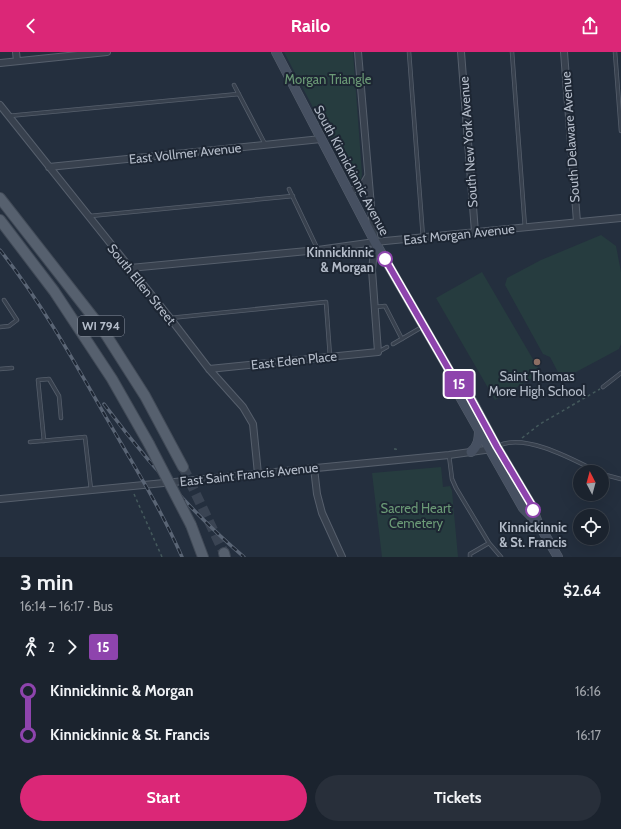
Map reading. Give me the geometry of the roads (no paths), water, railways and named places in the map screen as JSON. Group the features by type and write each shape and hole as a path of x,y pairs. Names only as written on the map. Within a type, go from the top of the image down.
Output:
{"main road":[{"name":"South Kinnickinnic Avenue","path":"276,52 375,242 456,382 459,395 479,430 494,448 531,504 538,523 558,557"},
{"name":"WI 794","path":"0,198 103,330 145,396 183,467"},
{"name":"WI 794","path":"0,220 54,291 112,379 149,444 191,525 203,557"},
{"name":"South Kinnickinnic Avenue","path":"456,382 467,392 494,448"},
{"path":"471,452 478,442 479,430"}],"street":[{"path":"16,52 16,61"},
{"path":"0,63 107,52"},
{"path":"358,52 375,242 372,270 378,352"},
{"name":"South New York Avenue","path":"461,52 475,232"},
{"name":"South Delaware Avenue","path":"564,52 577,222"},
{"name":"South Ellen Street","path":"0,106 209,369 243,407 253,424 258,474"},
{"name":"East Vollmer Avenue","path":"49,167 321,139"},
{"path":"349,192 363,185 368,176"},
{"name":"East Morgan Avenue","path":"130,268 621,218"},
{"name":"East Eden Place","path":"209,369 378,352"},
{"name":"East Saint Francis Avenue","path":"0,499 449,455 494,448"},
{"path":"314,468 317,494 322,513 342,557"}],"lane":[{"path":"409,52 423,238"},
{"path":"512,52 525,228"},
{"path":"615,52 621,131"},
{"path":"234,85 265,144"},
{"path":"8,116 238,94"},
{"path":"289,189 318,250"},
{"path":"88,217 293,196"},
{"path":"0,327 9,326 17,320 4,300"},
{"path":"170,318 326,302 330,356"},
{"path":"375,307 385,306 402,338"},
{"path":"393,344 424,326"},
{"path":"378,352 387,347"},
{"path":"0,369 12,368"},
{"path":"604,387 621,373"},
{"path":"44,441 38,380 49,379 59,396 61,418"},
{"path":"30,442 86,436 91,490"},
{"path":"494,448 505,443 540,446 555,451 584,465"},
{"path":"449,455 454,484 489,543 501,557"},
{"path":"609,476 621,479"},
{"path":"470,557 470,554 489,543"}],"tunnel":[{"path":"183,467 224,553"}],"railway":[{"path":"0,250 43,311 69,354 146,487 182,557"},
{"path":"104,404 152,465 187,503 224,540 244,557"}],"place":[{"name":"Kinnickinnic & Morgan","path":"385,259"},
{"name":"Saint Thomas More High School","path":"537,362"},
{"name":"Kinnickinnic & St. Francis","path":"533,510"}],"park label":[{"name":"Morgan Triangle","path":"328,79"},
{"name":"Sacred Heart Cemetery","path":"416,516"}]}
